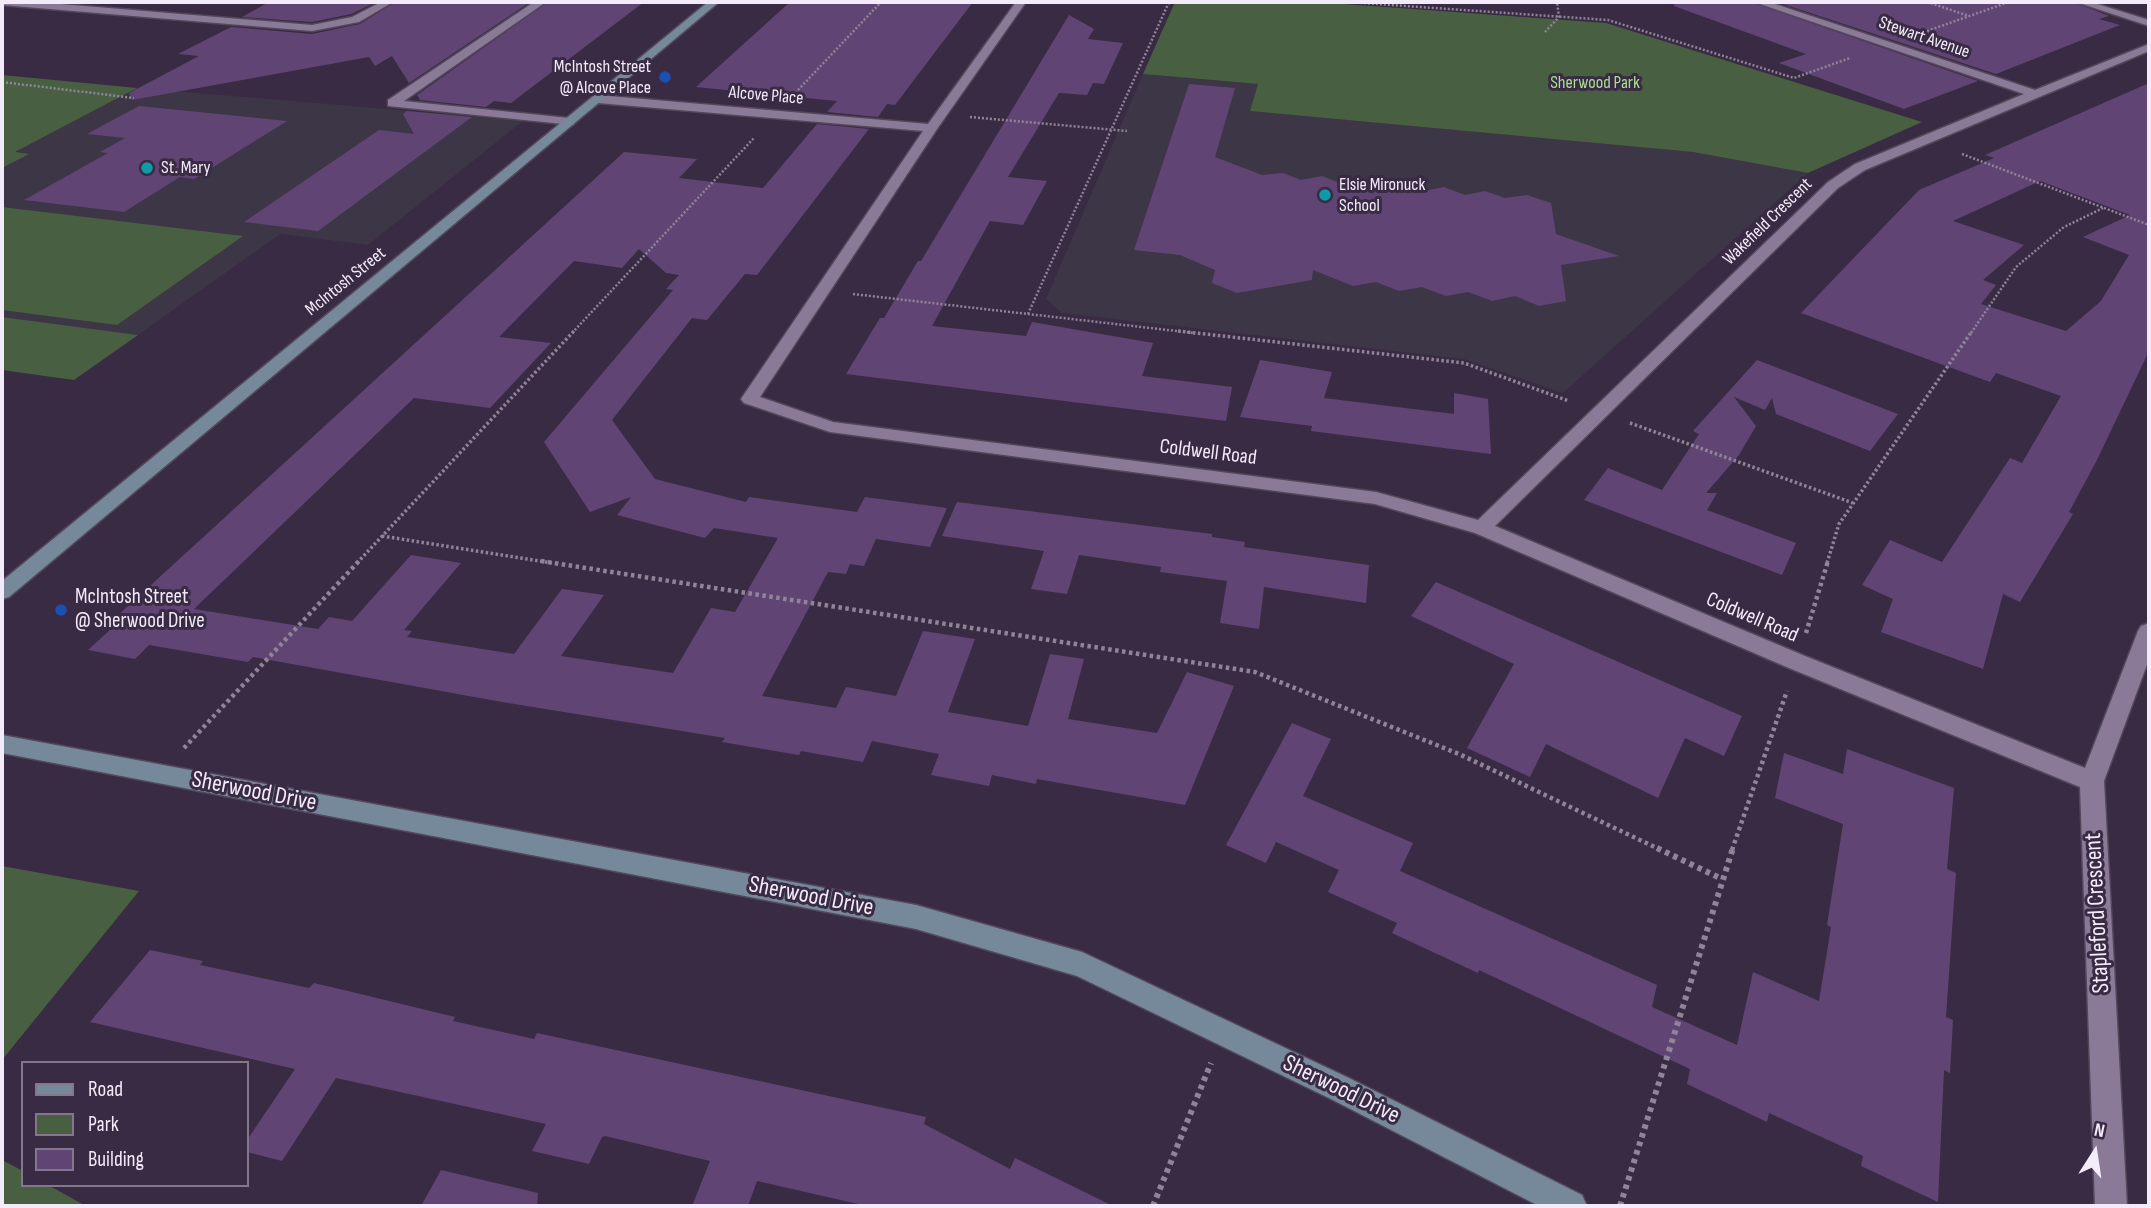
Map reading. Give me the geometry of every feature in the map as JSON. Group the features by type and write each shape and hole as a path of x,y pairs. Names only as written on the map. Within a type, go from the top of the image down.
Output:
{"street":[{"path":"2,2 312,28 355,20 388,2"},
{"path":"541,2 392,103 569,122"},
{"name":"McIntosh Street","path":"2,592 714,2"},
{"name":"Coldwell Road","path":"1021,2 937,121 750,399 830,427 1376,498 1482,528 1797,662 2092,781"},
{"name":"Stewart Avenue","path":"1759,2 2038,95"},
{"path":"2081,2 2149,23"},
{"name":"Wakefield Crescent","path":"1482,528 1833,185 1860,167 2149,47"},
{"name":"Alcove Place","path":"598,99 775,115 937,121"},
{"name":"Stapleford Crescent","path":"2110,1206 2092,781 2149,631"},
{"name":"Sherwood Drive","path":"2,744 916,917 1082,965 1341,1089 1570,1206"}],"path":[{"path":"159,774 881,2"},
{"path":"1028,314 1169,2"},
{"path":"1348,2 1608,20 1794,78"},
{"path":"1557,2 1559,17"},
{"path":"1927,2 1969,16"},
{"path":"1545,32 1559,17"},
{"path":"2,82 134,98"},
{"path":"937,121 1127,131"},
{"path":"1926,140 2149,225"},
{"path":"823,291 1464,363 1853,503"},
{"path":"382,536 1255,672 1458,754 1722,879"},
{"path":"1153,1206 1224,1034"}],"shaded area":[{"path":"1143,74 1259,84 1251,111 1693,152 1808,173 1563,393 1464,359 1062,313 1046,299"},
{"path":"137,88 523,121 368,245 280,234 138,335 2,317 2,159"}],"green space":[{"name":"Sherwood Park","path":"1175,2 1316,2 1606,23 1922,122 1808,173 1693,152 1250,111 1258,84 1143,74"},
{"path":"2,75 137,88 15,152 29,154 2,168"},
{"path":"2,207 243,236 117,325 2,310"},
{"path":"2,317 138,335 74,380 2,370"},
{"path":"2,866 139,891 2,1060"},
{"path":"2,1160 21,1170 21,1187 52,1187 86,1206 2,1206"}],"building":[{"path":"269,2 376,2 351,14 312,22 242,17"},
{"path":"395,2 530,2 409,83 392,56 375,66 369,57 132,100 129,93 199,56 178,54 231,27 312,34 360,24"},
{"path":"548,2 644,2 511,103 494,101 486,107 420,100 417,95"},
{"path":"790,2 973,2 895,105 887,104 878,117 827,112 837,101 696,87"},
{"path":"1675,2 1751,2 1978,81 1904,109 1779,63 1806,54 1674,6"},
{"path":"1777,2 2073,2 2109,16 2099,19 2120,25 1996,74"},
{"path":"1069,15 1094,29 1088,39 1123,43 1104,84 1093,83 1087,95 1059,93 1008,177 1047,181 1023,225 990,221 932,326 1026,336 1032,322 1153,343 1142,376 1232,387 1226,421 846,374 880,318 884,318 918,261 921,261"},
{"path":"2149,83 2149,351 2069,512 2073,514 2020,602 2003,594 1983,669 1881,632 1893,599 1862,585 1890,540 1942,562 2010,458 2022,463 2061,396 1996,373 1990,382 1801,313 1919,190 1994,158 1985,155","holes":["2040,181 2130,215 2083,237 2129,255 2101,301 2066,331 1981,304 1996,285 1983,280 2024,245 1953,221"]},
{"name":"Elsie Mironuck School","path":"1189,84 1235,88 1215,157 1262,175 1283,173 1301,180 1322,176 1340,183 1363,180 1383,187 1403,184 1424,191 1444,187 1465,195 1485,191 1505,198 1527,195 1551,203 1556,234 1619,256 1561,265 1566,301 1539,306 1515,296 1492,301 1468,292 1446,296 1422,287 1399,291 1376,282 1353,286 1313,270 1312,280 1237,293 1212,283 1215,270 1180,255 1134,250"},
{"path":"139,106 287,121 194,179 180,177 124,212 24,200 108,153 100,152 125,138 87,134"},
{"path":"407,111 472,117 318,231 244,222 379,130 414,134 403,114"},
{"path":"817,124 869,129 757,275 745,274 707,320 692,318 612,420 655,479 746,502 749,497 857,512 865,497 947,508 930,547 876,539 864,566 850,564 846,574 828,572 762,696 836,708 846,687 896,696 923,631 975,639 948,712 1028,726 1050,654 1084,659 1068,719 1157,733 1187,672 1234,686 1185,805 1037,779 1036,784 992,775 989,786 931,775 939,754 872,741 863,762 801,751 799,755 722,742 725,738 502,702 253,657 248,662 149,645 135,659 88,650 123,618 116,617 624,152 697,159 679,178 763,188","holes":["639,249 666,273 679,275 666,289 673,290 544,442 590,512 631,497 617,515 705,538 714,528 778,538 735,612 711,608 673,673 561,656 604,595 562,589 514,654 407,637 412,631 404,630 461,563 411,555 352,621 329,617 318,629 194,609 414,398 490,408 551,343 499,337 574,261 622,268"]},
{"path":"1260,360 1332,372 1324,398 1454,414 1454,393 1488,399 1491,454 1311,431 1312,426 1240,417"},
{"path":"1757,360 1898,414 1870,451 1776,414 1772,398 1765,410 1734,397 1756,426 1739,455 1706,493 1717,493 1707,510 1796,543 1782,575 1584,500 1608,468 1662,490 1699,434 1693,431"},
{"path":"957,502 1212,534 1212,537 1245,542 1244,547 1369,565 1366,603 1264,587 1259,629 1220,623 1227,581 1160,572 1161,567 1079,555 1067,594 1031,589 1044,551 942,536"},
{"path":"1436,582 1742,716 1724,756 1685,738 1658,798 1546,744 1530,777 1467,748 1514,664 1411,616"},
{"path":"1292,723 1331,739 1303,796 1413,843 1400,871 1657,985 1652,1007 1737,1045 1753,972 1819,1001 1831,927 1827,925 1843,824 1775,798 1784,753 1843,774 1847,749 1954,788 1947,869 1956,873 1946,1017 1953,1020 1950,1073 1944,1070 1938,1202 1861,1166 1863,1156 1769,1113 1767,1122 1687,1084 1690,1069 1479,970 1478,973 1392,933 1397,923 1328,892 1339,870 1276,842 1266,863 1226,845"},
{"path":"150,950 203,961 200,965 309,988 314,983 455,1017 453,1021 534,1039 537,1033 926,1117 924,1124 1010,1169 1015,1158 1113,1206 867,1206 757,1181 748,1206 692,1206 710,1161 605,1136 602,1137 589,1164 532,1151 546,1124 336,1078 282,1161 248,1152 248,1139 295,1069 90,1022"},
{"path":"441,1170 538,1193 537,1206 421,1206"}],"place":[{"name":"McIntosh Street @ Alcove Place","path":"665,77"},
{"name":"St. Mary","path":"147,168"},
{"name":"Elsie Mironuck School","path":"1325,195"},
{"name":"McIntosh Street @ Sherwood Drive","path":"61,610"}]}
